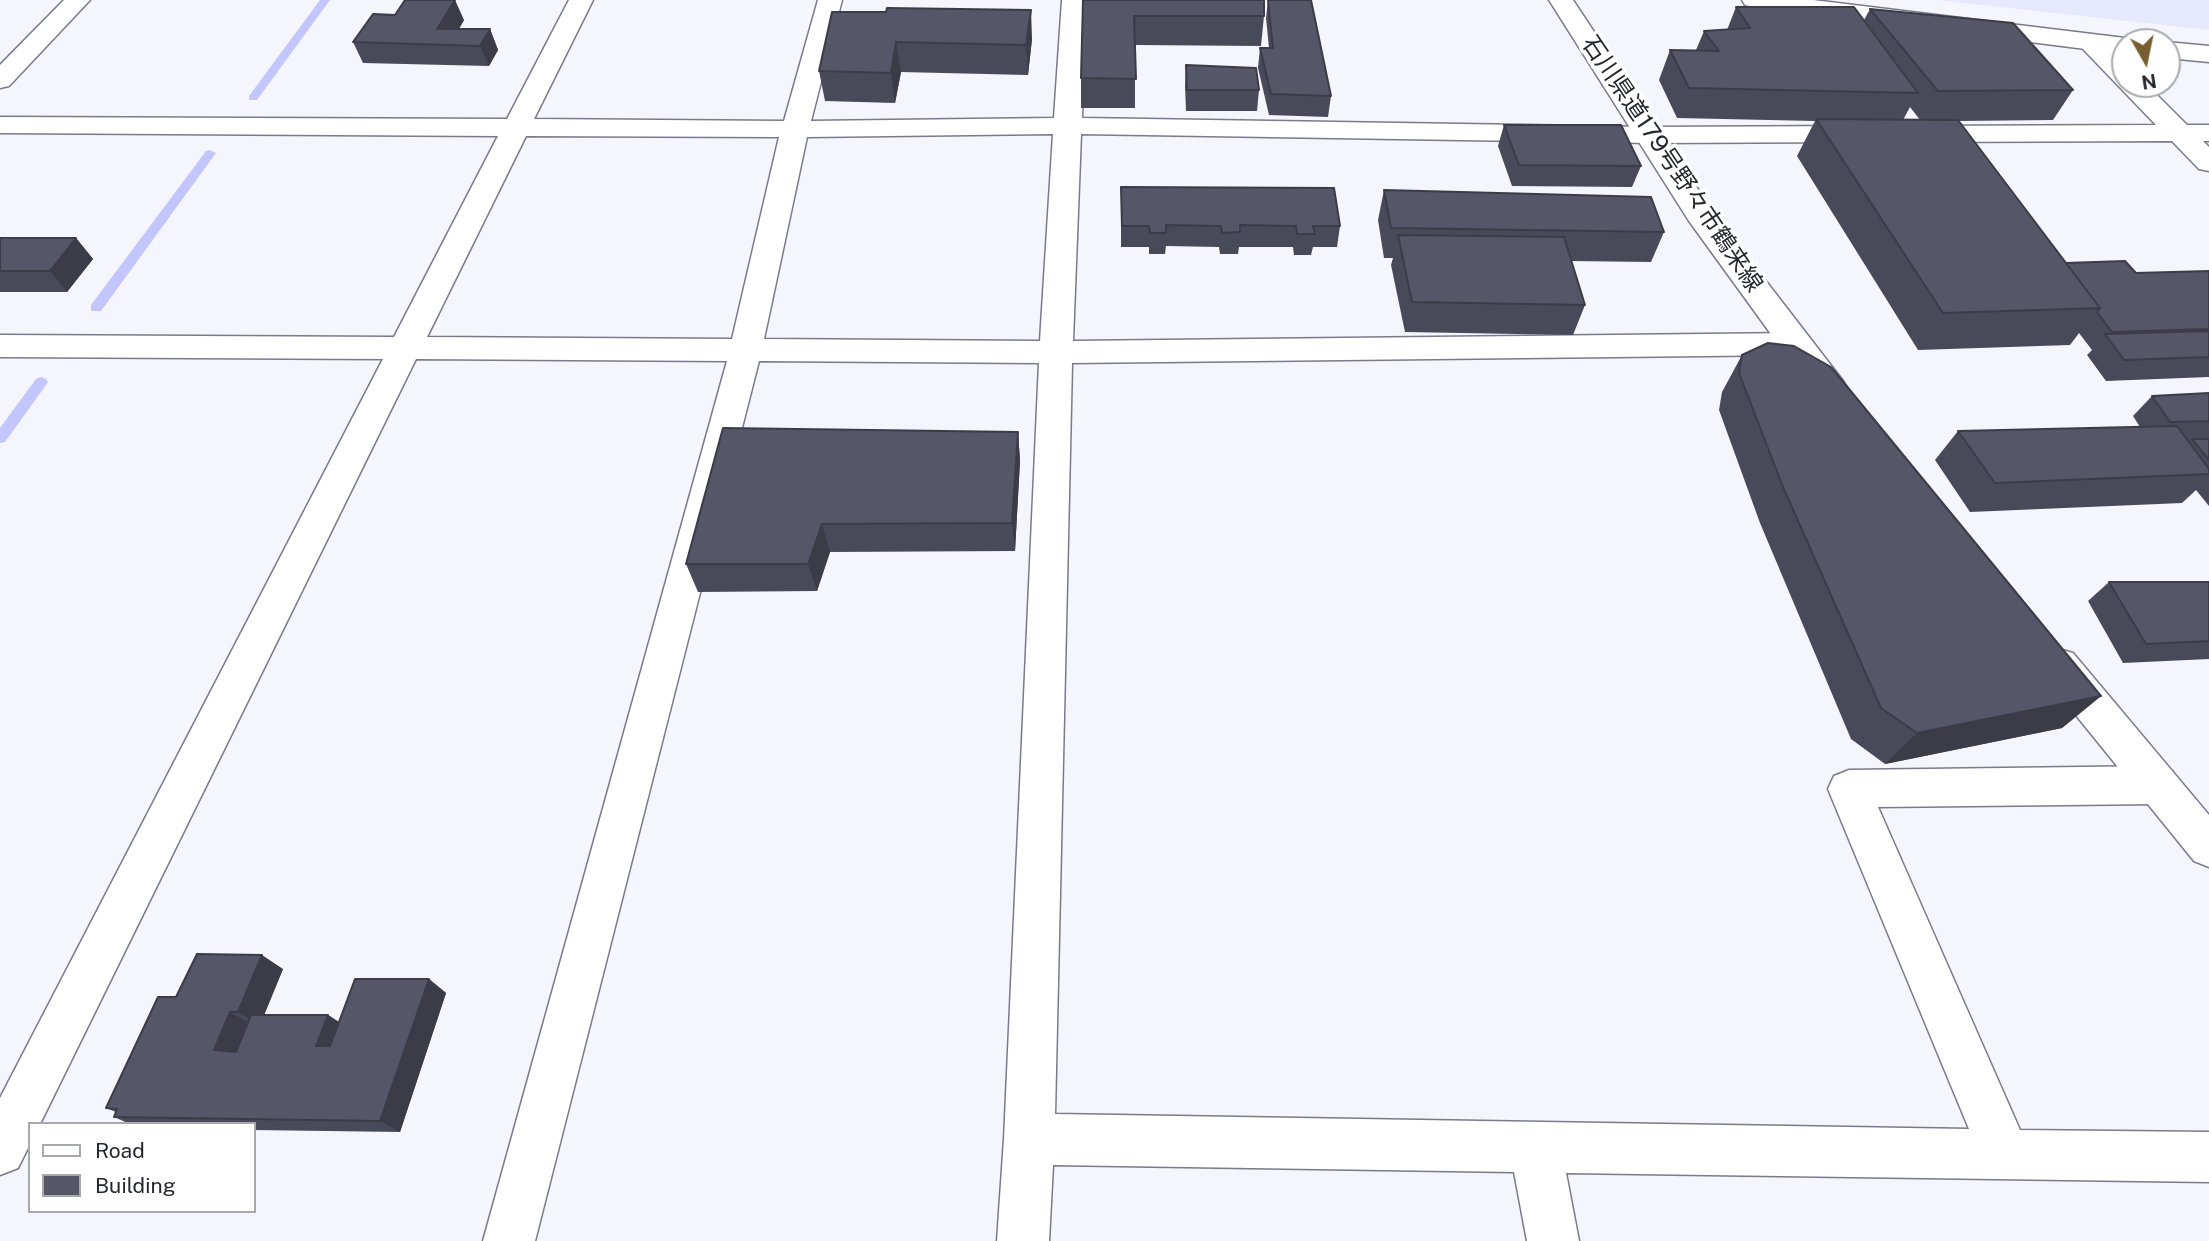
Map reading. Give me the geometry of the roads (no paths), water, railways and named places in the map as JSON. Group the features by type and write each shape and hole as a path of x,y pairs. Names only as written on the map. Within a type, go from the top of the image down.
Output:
{"street":[{"path":"0,80 78,0"},
{"path":"0,1150 581,0"},
{"path":"509,1241 746,350 795,129 830,0"},
{"path":"1023,1241 1029,1139 1056,352 1074,0"},
{"name":"石川県道179号野々市鶴来線","path":"1561,0 1651,135 1704,221 1795,344 1847,408"},
{"path":"1754,0 2111,45"},
{"path":"2091,43 2111,64"},
{"path":"2181,51 2209,54"},
{"path":"2145,98 2209,163"},
{"path":"0,125 795,129 1068,126 1651,135 2209,133"},
{"path":"0,346 407,346 1056,352 1795,344"},
{"path":"2043,645 2207,843"},
{"path":"2005,1155 1849,789 2158,785"},
{"path":"1029,1139 2209,1157"},
{"path":"1535,1147 1553,1241"}],"waterway":[{"path":"253,98 325,0"},
{"path":"96,308 210,153"},
{"path":"0,438 41,382"}]}
